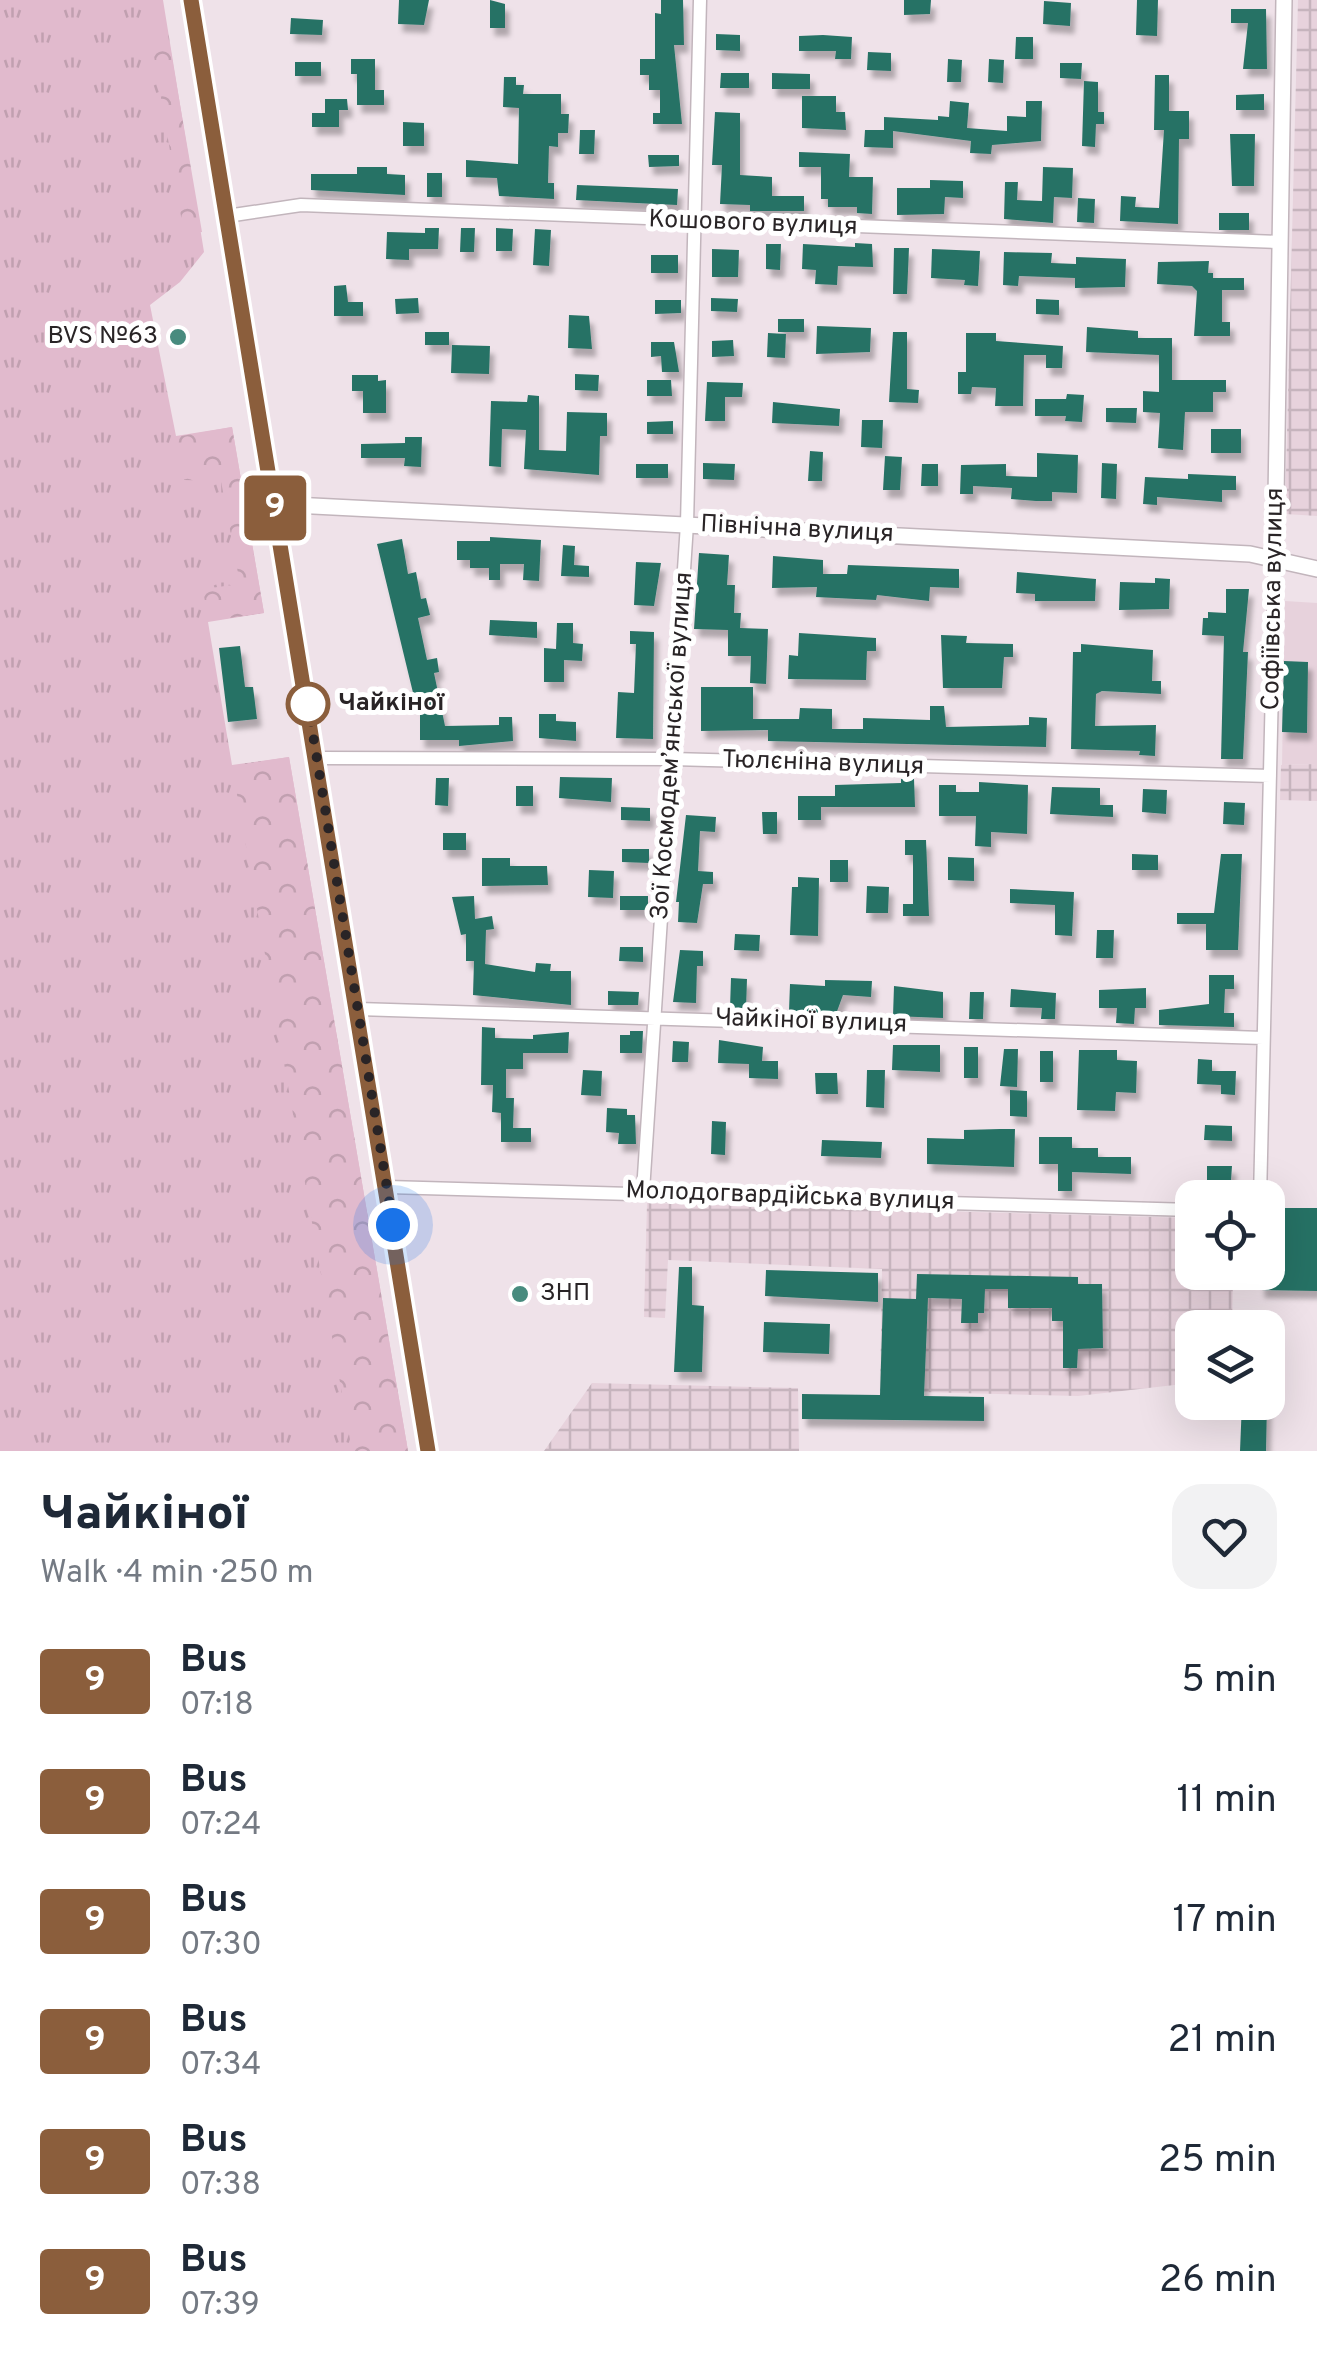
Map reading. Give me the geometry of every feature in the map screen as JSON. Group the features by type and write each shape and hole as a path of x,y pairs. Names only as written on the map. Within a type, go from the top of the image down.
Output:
{"main road":[{"path":"191,0 388,1187 428,1451"}],"street":[{"name":"Зої Космодем’янської вулиця","path":"643,1191 687,524 700,0"},
{"name":"Софіївська вулиця","path":"1260,1180 1284,0"},
{"name":"Кошового вулиця","path":"227,216 300,205 1280,242"},
{"name":"Північна вулиця","path":"274,504 1250,554 1317,569"},
{"name":"Тюлєніна вулиця","path":"316,758 672,759 1270,776"},
{"name":"Чайкіної вулиця","path":"358,1010 1263,1038"},
{"name":"Молодогвардійська вулиця","path":"388,1187 643,1191 1175,1209"}],"shaded area":[{"path":"1298,0 1317,0 1317,516 1285,514"},
{"path":"1285,601 1317,603 1317,764 1282,765"},
{"path":"1317,764 1317,801 1280,800 1281,765"},
{"path":"647,1203 1175,1218 1175,1290 1233,1290 1232,1310 1175,1310 1175,1385 1078,1396 880,1391 882,1269 668,1260 665,1318 644,1317"},
{"path":"592,1383 798,1388 799,1451 544,1451"}],"green space":[{"path":"0,0 163,0 204,252 180,282 150,305 176,436 232,427 264,613 208,622 232,765 289,757 408,1451 0,1451"},
{"path":"167,29 202,232 184,234 150,32"},
{"path":"232,427 264,613 208,621 203,589 240,584 221,481 184,480 176,437"},
{"path":"289,757 408,1451 352,1451 232,766"}],"building":[{"path":"399,0 429,0 424,25 398,24"},
{"path":"490,0 505,4 505,28 490,28"},
{"path":"661,0 683,0 684,45 674,45 682,124 653,124 653,113 660,113 660,90 649,90 649,75 640,75 640,59 655,59 655,13 661,14"},
{"path":"904,0 931,0 930,14 904,15"},
{"path":"1137,0 1158,0 1157,36 1136,35"},
{"path":"1044,1 1071,3 1070,26 1043,24"},
{"path":"1231,9 1266,9 1267,69 1243,69 1248,23 1231,23"},
{"path":"291,18 323,20 322,35 290,34"},
{"path":"716,34 740,35 740,51 716,50"},
{"path":"799,36 852,37 851,59 835,59 836,51 799,51"},
{"path":"1016,37 1033,37 1033,59 1015,59"},
{"path":"868,52 891,53 891,71 867,70"},
{"path":"351,59 375,59 375,90 384,90 384,105 357,105 357,74 351,74"},
{"path":"948,59 962,60 961,82 947,82"},
{"path":"989,59 1004,60 1003,83 988,82"},
{"path":"295,62 321,62 321,76 295,76"},
{"path":"1060,63 1082,63 1081,79 1060,78"},
{"path":"721,73 749,73 749,88 720,88"},
{"path":"772,73 810,74 810,89 772,89"},
{"path":"1155,75 1169,75 1169,111 1189,111 1189,139 1179,139 1178,224 1120,221 1121,196 1136,197 1135,207 1159,208 1164,130 1154,130"},
{"path":"504,77 516,77 516,85 524,85 523,94 561,94 561,114 569,114 568,133 558,133 558,147 549,146 548,183 554,183 554,199 499,196 497,178 466,177 466,160 518,164 519,108 503,107"},
{"path":"1084,81 1098,82 1098,112 1104,112 1104,124 1096,124 1095,147 1082,146"},
{"path":"1264,94 1264,110 1236,110 1236,95"},
{"path":"802,96 836,96 836,112 845,112 846,130 802,128"},
{"path":"325,99 347,99 348,110 339,110 339,127 312,127 312,113 325,113"},
{"path":"950,101 969,103 967,128 1007,131 1007,116 1026,117 1026,101 1042,101 1041,141 992,145 991,154 970,153 971,141 893,131 893,148 864,147 865,130 884,130 884,117 938,120 938,116 949,117"},
{"path":"715,112 740,113 740,175 772,177 772,196 804,196 804,211 750,211 750,205 720,204 722,165 712,165"},
{"path":"403,122 424,123 424,146 403,146"},
{"path":"580,130 595,130 594,154 579,154"},
{"path":"1230,134 1255,134 1254,186 1232,186"},
{"path":"799,152 850,154 849,177 873,177 872,214 857,213 857,207 828,207 828,199 821,199 821,167 799,167"},
{"path":"648,155 679,155 679,166 649,167"},
{"path":"357,167 387,167 387,174 405,175 405,195 311,190 311,174 357,174"},
{"path":"1043,167 1073,168 1072,198 1054,197 1053,223 1004,219 1005,182 1018,182 1017,200 1042,201"},
{"path":"427,173 442,173 442,197 427,197"},
{"path":"930,180 963,181 963,198 945,197 944,214 897,215 897,188 930,188"},
{"path":"577,185 678,189 677,205 576,200"},
{"path":"1078,198 1095,199 1094,223 1077,222"},
{"path":"1219,213 1249,213 1249,230 1219,230"},
{"path":"425,228 439,228 438,249 409,249 409,260 386,259 387,232 425,233"},
{"path":"461,228 475,228 474,252 460,252"},
{"path":"496,228 513,229 512,251 496,251"},
{"path":"535,229 551,230 549,266 533,265"},
{"path":"855,243 872,244 873,267 838,266 837,285 815,284 816,270 802,269 803,244 855,247"},
{"path":"766,244 781,244 780,270 766,269"},
{"path":"894,248 909,248 907,294 893,294"},
{"path":"712,249 739,250 738,277 712,277"},
{"path":"932,249 980,251 978,286 964,285 965,280 931,278"},
{"path":"1004,252 1052,253 1051,263 1076,264 1076,257 1126,259 1125,287 1075,288 1075,278 1019,276 1018,286 1003,285"},
{"path":"651,255 678,255 678,273 651,273"},
{"path":"1209,261 1208,273 1213,273 1213,278 1244,278 1244,290 1222,290 1222,322 1230,322 1230,336 1194,336 1197,291 1192,286 1157,284 1158,262"},
{"path":"346,285 348,302 363,302 363,316 334,316 334,286"},
{"path":"418,298 419,313 396,314 395,299"},
{"path":"711,298 738,299 737,312 711,311"},
{"path":"1036,299 1059,300 1059,315 1036,314"},
{"path":"655,300 681,300 681,313 655,314"},
{"path":"569,315 589,316 592,349 568,348"},
{"path":"778,319 804,319 804,332 778,332"},
{"path":"817,326 871,328 870,352 816,354"},
{"path":"1087,327 1138,331 1138,338 1172,338 1172,380 1226,380 1226,392 1213,392 1213,412 1185,412 1183,450 1158,448 1160,413 1143,412 1143,391 1159,392 1159,355 1086,352"},
{"path":"425,332 449,332 449,345 425,345"},
{"path":"893,332 907,332 907,389 919,390 918,403 889,402"},
{"path":"768,333 786,334 785,358 767,357"},
{"path":"966,333 996,333 996,341 1063,346 1062,368 1046,368 1046,355 1024,355 1023,406 995,406 996,388 972,387 971,394 958,394 958,372 966,372"},
{"path":"733,340 734,356 712,357 712,341"},
{"path":"651,342 674,342 679,372 662,372 661,356 651,357"},
{"path":"452,345 490,346 489,374 451,373"},
{"path":"575,374 599,375 598,391 575,390"},
{"path":"352,375 378,375 378,381 386,380 386,413 363,413 363,391 352,391"},
{"path":"647,380 671,380 672,396 647,396"},
{"path":"707,382 743,383 742,397 725,397 725,421 705,421"},
{"path":"1067,394 1084,395 1082,422 1065,421 1066,416 1035,416 1035,399 1066,399"},
{"path":"528,395 539,396 539,450 566,451 567,412 607,413 607,436 600,436 599,475 524,469 526,430 502,429 501,467 489,466 491,401 527,402"},
{"path":"773,402 840,409 839,426 772,423"},
{"path":"1106,408 1137,408 1136,423 1106,422"},
{"path":"862,420 883,420 882,448 861,447"},
{"path":"673,421 673,434 647,434 647,422"},
{"path":"1211,429 1241,429 1241,453 1211,453"},
{"path":"405,437 422,437 421,467 404,466 405,458 361,458 361,444 405,443"},
{"path":"810,451 823,452 822,481 808,481"},
{"path":"1037,453 1078,455 1077,493 1052,492 1052,501 1036,501 1011,499 1012,488 973,486 973,494 960,494 961,465 1006,464 1006,476 1037,477"},
{"path":"885,456 902,457 900,490 883,490"},
{"path":"703,463 735,464 734,480 703,479"},
{"path":"1102,463 1117,464 1116,499 1101,498"},
{"path":"636,464 668,464 668,478 636,478"},
{"path":"922,464 938,464 938,486 921,486"},
{"path":"1188,474 1236,476 1236,490 1222,490 1222,502 1157,497 1157,505 1143,504 1145,477 1188,479"},
{"path":"490,537 541,540 539,581 523,580 524,564 500,564 500,580 489,580 489,568 470,568 470,560 457,560 457,541 490,541"},
{"path":"402,539 408,574 416,572 421,599 426,598 430,615 418,618 427,660 437,658 439,672 434,673 445,726 499,725 499,717 512,717 513,741 459,746 459,740 420,740 420,705 416,705 377,544"},
{"path":"563,545 575,546 574,565 589,566 589,577 561,576"},
{"path":"699,553 729,555 727,585 735,585 734,613 741,613 740,628 768,629 766,684 750,683 751,656 728,656 728,630 694,629"},
{"path":"773,556 823,560 823,574 847,574 848,565 959,569 959,588 930,587 929,601 877,595 876,600 816,597 817,587 772,588"},
{"path":"636,562 661,563 654,606 634,605"},
{"path":"1017,572 1096,579 1095,601 1035,601 1035,594 1016,593"},
{"path":"1155,578 1170,579 1169,609 1119,610 1120,582 1155,583"},
{"path":"1226,589 1249,589 1243,652 1248,652 1243,759 1221,759 1224,636 1202,635 1203,618 1208,618 1208,612 1226,613"},
{"path":"490,620 537,622 537,638 489,635"},
{"path":"557,623 573,623 573,643 583,644 582,661 564,660 564,682 544,682 544,648 556,649"},
{"path":"630,631 654,632 653,739 616,738 618,692 634,693 636,644 630,644"},
{"path":"799,633 876,638 876,651 867,651 866,680 788,679 789,655 798,656"},
{"path":"941,635 967,636 966,643 1013,644 1013,657 1004,657 1002,688 943,688"},
{"path":"1081,644 1153,650 1152,681 1161,681 1161,694 1102,691 1096,694 1095,726 1156,725 1155,756 1139,755 1140,751 1071,749 1073,652 1081,652"},
{"path":"240,646 245,687 253,687 257,719 228,722 219,648"},
{"path":"1284,661 1308,662 1307,733 1282,732"},
{"path":"701,687 753,687 753,719 799,719 800,708 832,709 832,729 863,729 863,718 930,720 930,706 944,706 946,727 1029,725 1029,717 1047,718 1046,747 768,741 768,730 701,731"},
{"path":"539,714 556,714 556,721 576,722 576,741 539,738"},
{"path":"560,777 612,778 611,802 559,798"},
{"path":"436,778 449,778 448,806 435,805"},
{"path":"901,779 914,779 915,807 821,807 821,820 798,820 798,796 835,796 835,785 901,783"},
{"path":"979,782 1028,785 1027,834 991,832 991,847 975,846 976,816 939,816 939,785 956,785 956,792 979,792"},
{"path":"516,786 533,786 533,806 516,806"},
{"path":"1052,787 1100,788 1100,805 1113,805 1113,817 1050,814"},
{"path":"1143,789 1167,790 1166,814 1142,812"},
{"path":"1224,802 1245,803 1244,825 1223,824"},
{"path":"621,807 650,808 650,821 621,820"},
{"path":"762,812 777,812 777,834 763,834"},
{"path":"686,815 716,817 715,832 700,831 698,871 713,872 713,884 703,884 697,923 678,922 676,902"},
{"path":"443,833 466,833 466,850 443,850"},
{"path":"905,840 926,840 929,916 903,916 903,904 913,904 913,855 905,855"},
{"path":"622,849 649,849 649,863 622,862"},
{"path":"1132,854 1158,855 1158,870 1132,870"},
{"path":"1221,854 1242,854 1238,950 1206,950 1206,924 1177,924 1177,913 1214,913"},
{"path":"948,857 974,858 974,881 948,880"},
{"path":"482,858 510,858 510,866 547,866 548,885 482,886"},
{"path":"830,860 848,860 848,882 830,882"},
{"path":"589,870 614,871 613,898 588,897"},
{"path":"798,877 819,878 818,936 790,935 792,887 798,887"},
{"path":"867,886 889,887 888,913 866,913"},
{"path":"1010,889 1074,892 1072,936 1055,935 1055,905 1010,903"},
{"path":"474,896 475,919 492,916 494,929 486,930 485,964 535,972 536,963 551,964 550,971 571,971 571,1005 473,995 474,961 466,961 466,934 461,935 452,897"},
{"path":"620,896 648,896 648,910 620,910"},
{"path":"1097,930 1114,930 1113,958 1096,958"},
{"path":"735,934 760,935 759,951 734,950"},
{"path":"620,947 643,947 643,962 619,961"},
{"path":"680,950 703,951 703,966 697,966 696,1003 673,1002"},
{"path":"1209,975 1234,975 1234,989 1225,989 1224,1013 1234,1013 1234,1027 1159,1025 1159,1010 1209,1004"},
{"path":"731,978 747,979 746,1008 730,1008"},
{"path":"825,980 872,981 871,997 843,995 836,1014 789,1011 790,984 825,986"},
{"path":"894,986 943,992 943,1018 893,1016"},
{"path":"1146,988 1146,1008 1135,1008 1134,1024 1116,1023 1117,1008 1099,1008 1099,990"},
{"path":"1011,989 1056,993 1055,1019 1041,1019 1042,1008 1010,1007"},
{"path":"608,991 639,992 638,1005 608,1005"},
{"path":"970,992 984,992 983,1019 969,1019"},
{"path":"482,1027 495,1028 495,1038 533,1039 533,1035 569,1032 568,1053 523,1053 523,1069 506,1069 506,1098 514,1098 513,1128 531,1128 531,1142 501,1142 501,1113 492,1112 493,1085 481,1085"},
{"path":"630,1031 643,1031 642,1053 620,1053 620,1035 630,1035"},
{"path":"719,1040 763,1047 762,1061 778,1061 778,1079 749,1078 749,1064 718,1063"},
{"path":"673,1041 689,1042 688,1062 672,1062"},
{"path":"893,1045 940,1045 940,1072 892,1070"},
{"path":"964,1047 978,1047 978,1078 964,1078"},
{"path":"1004,1049 1018,1049 1017,1087 1000,1086"},
{"path":"1079,1050 1117,1050 1117,1060 1137,1061 1136,1093 1116,1092 1115,1111 1077,1110"},
{"path":"1040,1051 1053,1051 1053,1082 1040,1082"},
{"path":"1198,1059 1212,1060 1212,1071 1236,1071 1235,1095 1221,1094 1221,1085 1197,1084"},
{"path":"583,1070 602,1071 601,1096 581,1095"},
{"path":"867,1070 885,1070 884,1108 866,1107"},
{"path":"815,1073 837,1073 838,1094 816,1094"},
{"path":"1010,1090 1027,1091 1027,1117 1010,1116"},
{"path":"607,1108 627,1109 627,1115 635,1115 636,1144 618,1144 619,1133 606,1132"},
{"path":"712,1121 726,1122 725,1155 711,1154"},
{"path":"1205,1125 1232,1126 1232,1141 1204,1140"},
{"path":"1015,1129 1014,1167 927,1164 927,1138 964,1139 964,1130"},
{"path":"1039,1137 1072,1137 1072,1148 1098,1148 1098,1157 1131,1157 1131,1174 1072,1172 1072,1191 1058,1191 1058,1164 1039,1164"},
{"path":"822,1140 882,1142 881,1158 821,1156"},
{"path":"1207,1166 1232,1166 1231,1180 1207,1180"},
{"path":"1285,1208 1317,1208 1317,1291 1260,1290 1285,1290"},
{"path":"679,1267 692,1267 692,1305 704,1306 702,1372 674,1372"},
{"path":"766,1270 878,1273 878,1302 765,1296"},
{"path":"917,1274 1078,1277 1078,1284 1102,1284 1103,1348 1078,1349 1077,1368 1063,1368 1063,1321 1052,1321 1052,1308 1008,1308 1008,1289 985,1289 984,1313 978,1313 978,1323 961,1323 962,1299 928,1298 924,1396 984,1397 984,1421 802,1419 802,1394 880,1395 883,1298 916,1299"},
{"path":"764,1322 830,1324 829,1354 763,1352"},
{"path":"1241,1420 1267,1420 1266,1451 1240,1451"}],"bus line":[{"name":"9","path":"191,0 428,1451"}],"place":[{"name":"BVS №63","path":"178,337"},
{"name":"Чайкіної","path":"308,704"},
{"name":"ЗНП","path":"520,1294"}],"route":[{"path":"308,704 393,1225"}]}
